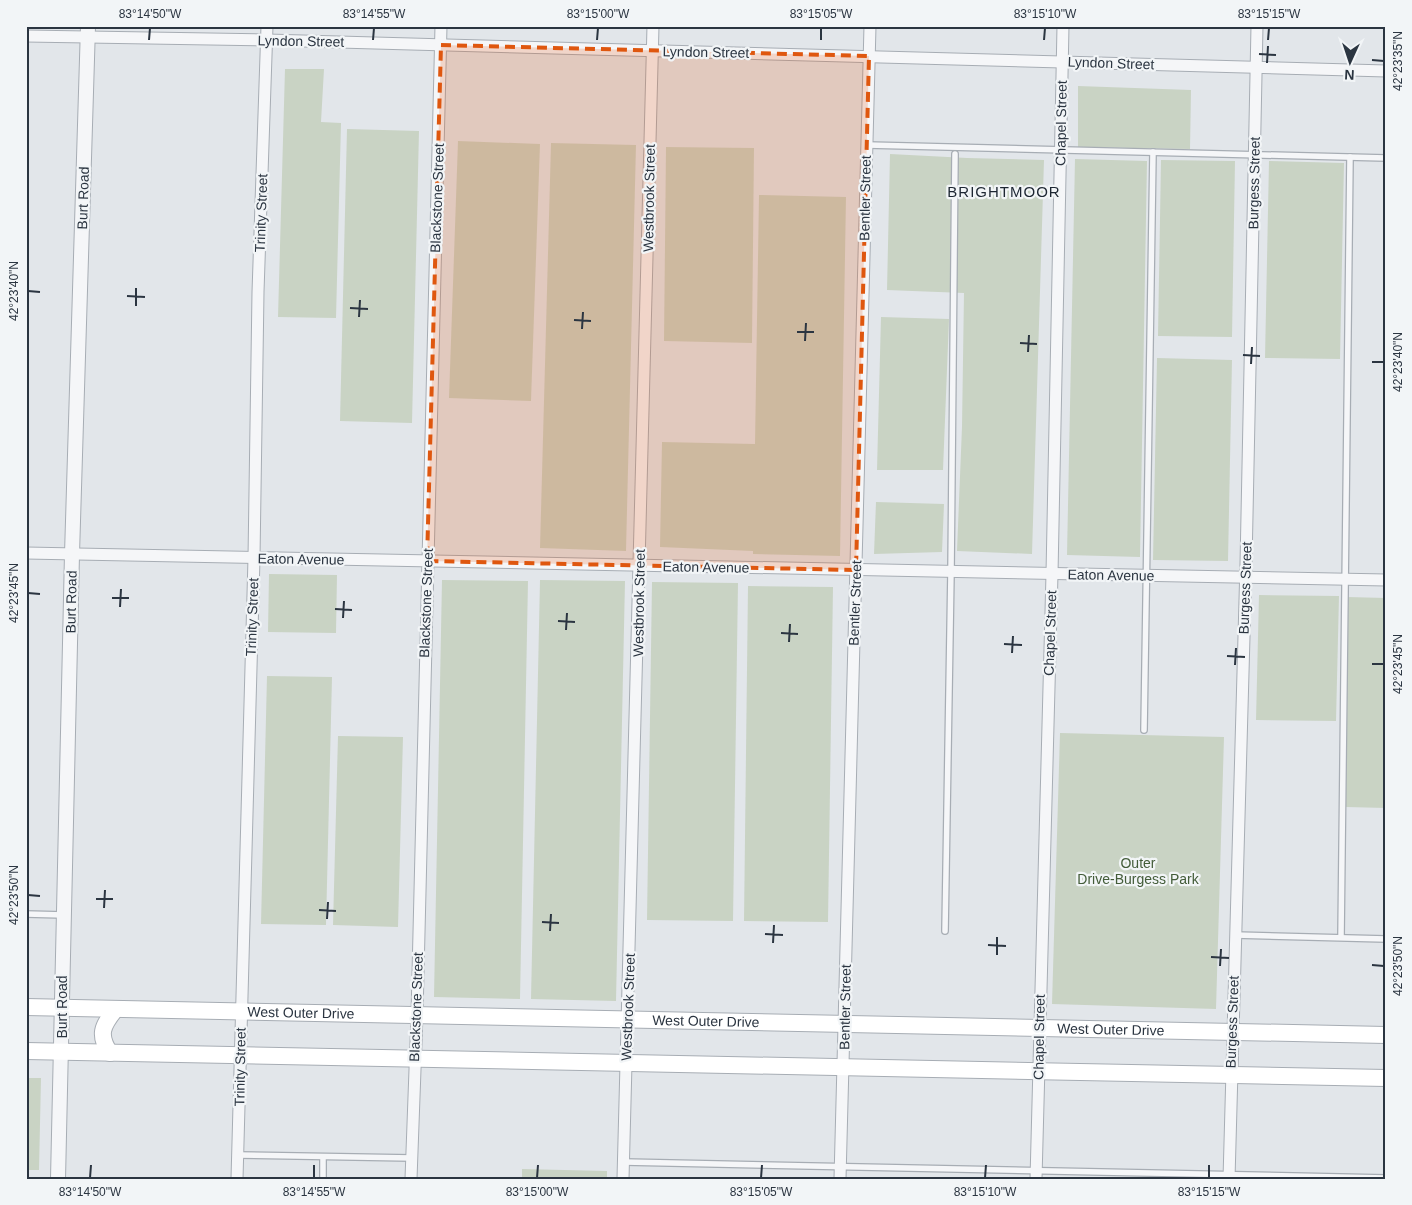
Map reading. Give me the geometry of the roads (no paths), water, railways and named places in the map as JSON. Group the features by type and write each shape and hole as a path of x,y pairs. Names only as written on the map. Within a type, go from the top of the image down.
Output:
{"main road":[{"name":"West Outer Drive","path":"26,1007 1386,1035"},
{"path":"110,1053 105,1046 103,1029 106,1020 114,1010"},
{"path":"26,1051 1386,1078"}],"street":[{"name":"Trinity Street","path":"237,1179 254,558 258,292 267,26"},
{"name":"Blackstone Street","path":"411,1179 417,1015 441,26"},
{"name":"Westbrook Street","path":"624,1179 654,26"},
{"name":"Bentler Street","path":"840,1173 870,26"},
{"name":"Chapel Street","path":"1036,1175 1052,574 1063,26"},
{"name":"Burgess Street","path":"1229,1177 1257,26"},
{"name":"Lyndon Street","path":"26,36 88,32 267,40 1386,71"},
{"name":"Burt Road","path":"58,1179 72,554 88,32"},
{"name":"Eaton Avenue","path":"26,554 1386,580"}],"lane":[{"path":"867,145 1386,158"},
{"path":"1144,730 1153,152"},
{"path":"945,931 955,154"},
{"path":"1341,938 1350,157"},
{"path":"26,914 64,915"},
{"path":"1235,935 1386,938"},
{"path":"238,1156 412,1158"},
{"path":"323,1157 323,1179"},
{"path":"624,1162 840,1173 1386,1178"}],"district":[{"name":"BRIGHTMOOR","path":"1004,191"}],"park label":[{"name":"Outer Drive-Burgess Park","path":"1138,872"}]}
